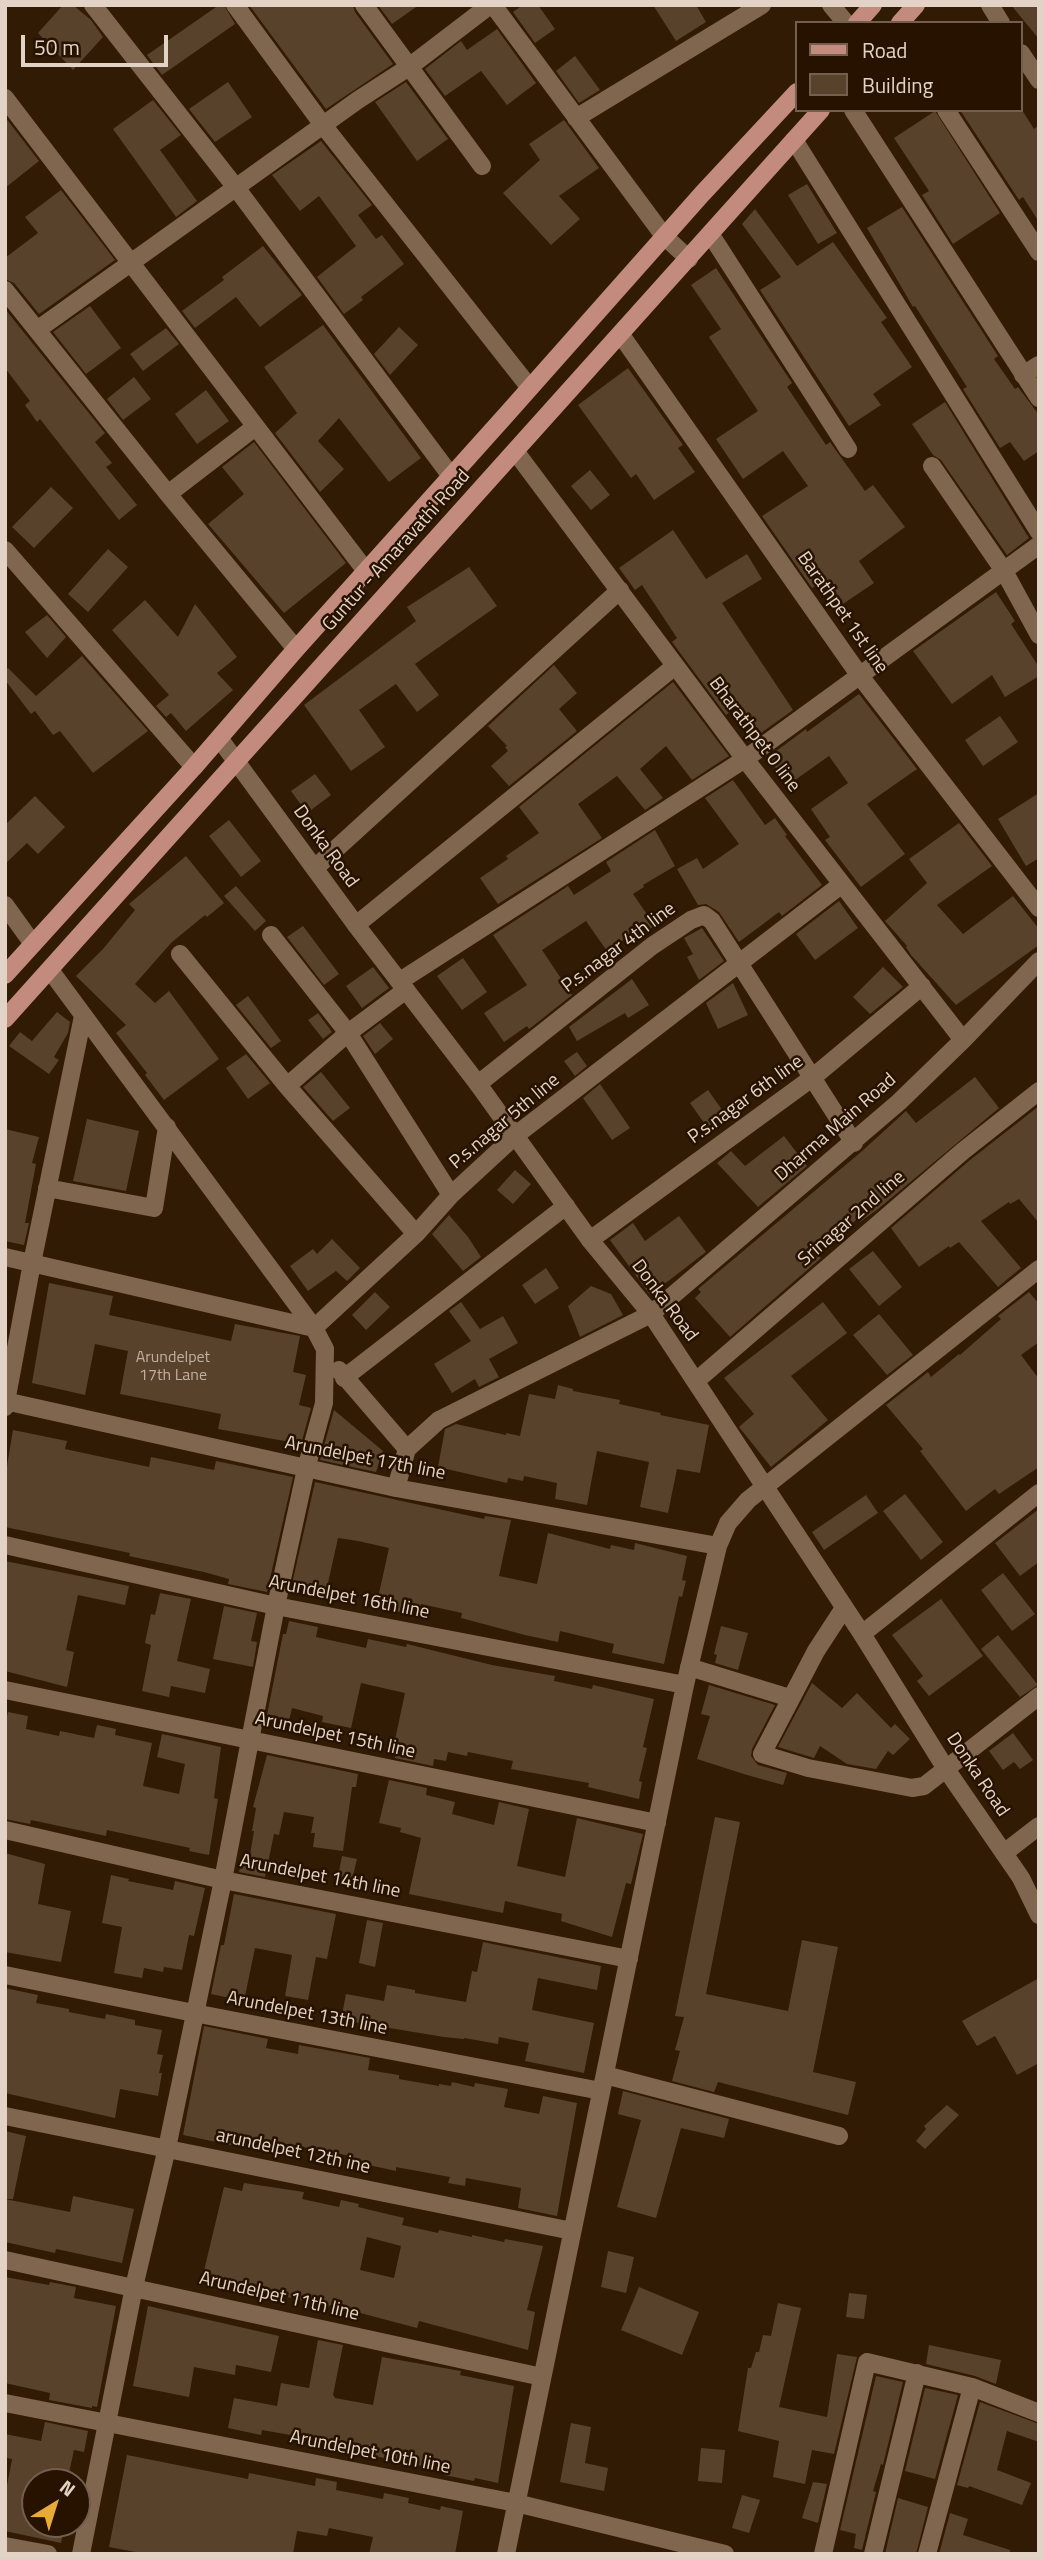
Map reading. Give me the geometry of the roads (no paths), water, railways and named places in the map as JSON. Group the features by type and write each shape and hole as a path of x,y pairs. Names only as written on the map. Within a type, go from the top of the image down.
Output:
{"main road":[{"path":"859,21 873,5"},
{"path":"902,21 916,5"},
{"name":"Guntur - Amaravathi Road","path":"5,975 664,236 796,93"},
{"name":"Guntur - Amaravathi Road","path":"5,1019 819,112"}],"street":[{"path":"93,5 237,189 452,476"},
{"path":"235,5 323,125 530,388"},
{"path":"364,5 482,166"},
{"path":"37,330 323,125 409,67 492,5 664,236 689,259"},
{"path":"576,118 762,5"},
{"path":"831,5 844,21"},
{"path":"990,5 1000,21"},
{"path":"1023,56 1039,80"},
{"path":"5,98 366,571"},
{"path":"854,112 1039,398"},
{"path":"947,112 1039,252"},
{"path":"794,140 1039,532"},
{"path":"711,235 848,449"},
{"path":"5,290 296,649"},
{"name":"Barathpet 1st line","path":"621,335 860,676 1039,908"},
{"path":"1023,375 1039,365"},
{"path":"168,494 256,427"},
{"name":"Bharathpet 0 line","path":"515,452 745,759 964,1040"},
{"path":"932,466 1004,571 1039,635"},
{"path":"287,1086 403,985 745,759 1039,545"},
{"path":"5,551 194,766"},
{"path":"314,868 621,590"},
{"path":"356,925 675,666"},
{"name":"Donka Road","path":"219,738 356,925 516,1135 590,1240 651,1314 862,1634 946,1769 1021,1878 1039,1915"},
{"name":"P.s.nagar 5th line","path":"314,1328 416,1234 452,1195 516,1135 842,884"},
{"path":"5,905 33,944"},
{"name":"P.s.nagar 4th line","path":"478,1084 652,947 691,920 704,915 708,917 854,1143"},
{"path":"271,935 348,1033 452,1195"},
{"path":"180,954 287,1086 416,1234"},
{"name":"Dharma Main Road","path":"407,1449 439,1420 651,1314 854,1143 964,1040 1039,961"},
{"path":"50,970 314,1328 344,1378 407,1449 396,1488"},
{"name":"P.s.nagar 6th line","path":"590,1240 812,1078 922,986"},
{"path":"6,1404 83,1016"},
{"name":"Srinagar 2nd line","path":"696,1381 952,1160 1039,1091"},
{"path":"47,1188 154,1208 167,1127"},
{"path":"344,1378 566,1206"},
{"path":"5,1257 314,1328"},
{"path":"506,2554 687,1676 718,1546 737,1510 1039,1269"},
{"path":"81,2554 134,2287 167,2148 223,1880 276,1606 306,1469 324,1403 325,1349"},
{"name":"Arundelpet 17th line","path":"6,1404 396,1488 718,1546"},
{"path":"862,1634 1039,1493"},
{"name":"Arundelpet 16th line","path":"5,1545 276,1606 687,1676 790,1698"},
{"path":"844,1608 816,1651 761,1754 808,1768 912,1788 924,1786 1039,1696"},
{"name":"Arundelpet 15th line","path":"5,1690 657,1823"},
{"path":"1004,1853 1039,1826"},
{"name":"Arundelpet 14th line","path":"5,1830 223,1880 629,1959"},
{"name":"Arundelpet 13th line","path":"5,1975 194,2014 603,2083 839,2136"},
{"name":"arundelpet 12th ine","path":"5,2116 572,2231"},
{"name":"Arundelpet 11th line","path":"5,2260 542,2377"},
{"path":"823,2554 867,2362 972,2387 1039,2413"},
{"path":"873,2554 917,2373"},
{"path":"927,2554 972,2387"},
{"name":"Arundelpet 10th line","path":"5,2403 516,2503 725,2554"},
{"path":"5,2546 48,2554"}]}
